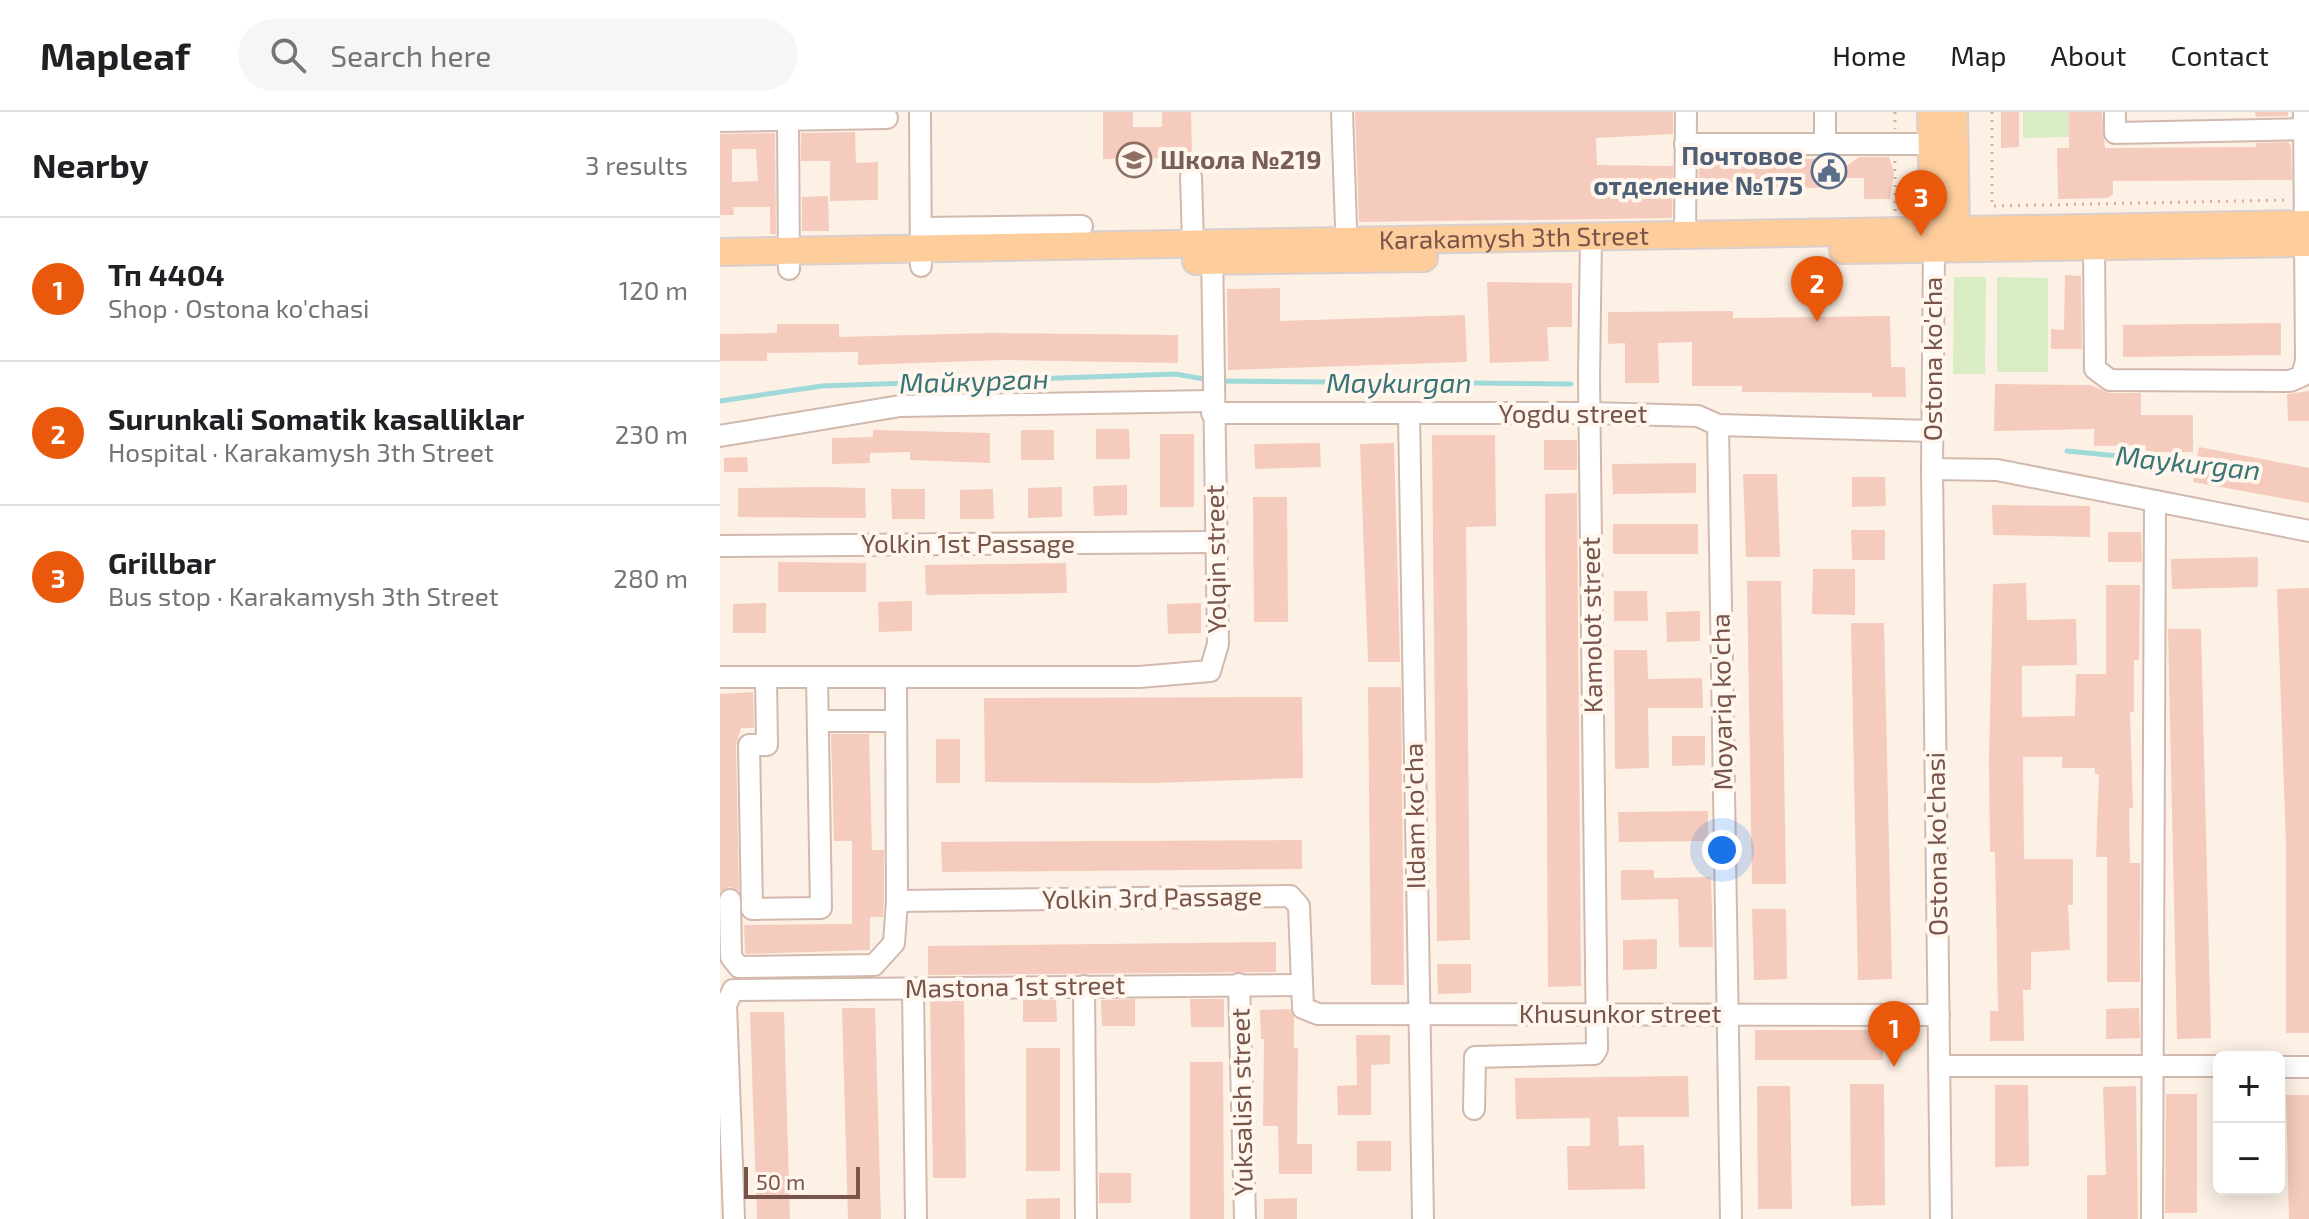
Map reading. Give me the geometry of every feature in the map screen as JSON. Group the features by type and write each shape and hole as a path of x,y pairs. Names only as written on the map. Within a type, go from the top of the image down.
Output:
{"main road":[{"path":"1931,112 1941,236"},
{"path":"1941,236 1954,112"},
{"name":"Karakamysh 3th Street","path":"1591,246 1685,236 1941,236 2094,246 2306,227"},
{"name":"Karakamysh 3th Street","path":"720,270 789,260 921,248 1347,250 2306,227"},
{"name":"Karakamysh 3th Street","path":"720,252 789,260"}],"street":[{"path":"920,112 921,248 1082,226"},
{"path":"1342,112 1347,250"},
{"path":"1685,236 1686,112"},
{"path":"1825,112 1825,144"},
{"path":"2094,246 2095,369 2100,376 2110,380 2290,381 2302,376 2308,361 2306,123 2226,122 2115,133 2115,112"},
{"path":"788,118 789,260"},
{"path":"720,121 887,118"},
{"path":"1685,144 1932,144"},
{"path":"1191,177 1205,249"},
{"name":"Ostona ko'cha","path":"1932,469 1941,236"},
{"name":"Kamolot street","path":"1474,1109 1475,1057 1594,1054 1597,1049 1589,377 1591,246"},
{"name":"Yolqin street","path":"896,677 1139,677 1210,671 1218,644 1212,361 1205,249"},
{"path":"720,436 900,406 1212,407"},
{"name":"Yogdu street","path":"1212,407 1409,414 1590,408 1698,416 1718,425 1932,431"},
{"name":"Ildam ko'cha","path":"1409,414 1423,1219"},
{"name":"Moyariq ko'cha","path":"1718,425 1731,1219"},
{"path":"1932,469 1997,470 2309,531"},
{"name":"Ostona ko'chasi","path":"1932,469 1941,1219"},
{"path":"2152,1219 2155,501"},
{"name":"Yolkin 1st Passage","path":"720,546 1216,542"},
{"path":"720,677 896,677 897,901 894,943 874,965 739,967 731,957 725,901 752,900"},
{"path":"766,677 767,745 749,745 752,909 821,908 817,677"},
{"path":"818,721 896,721"},
{"name":"Yolkin 3rd Passage","path":"897,901 1290,896 1299,906 1303,1008 1309,1013 1419,1015"},
{"name":"Yuksalish street","path":"1239,984 1245,1219"},
{"name":"Mastona 1st street","path":"729,1209 729,993 733,990 1302,985"},
{"path":"1084,986 1086,1219"},
{"path":"913,989 916,1219"},
{"name":"Khusunkor street","path":"1419,1015 1939,1015"},
{"path":"1939,1066 2213,1066"},
{"path":"2285,1067 2309,1067"}],"path":[{"path":"1895,112 1896,217"},
{"path":"1992,112 1992,206 2306,227"}],"green space":[{"path":"2023,112 2069,112 2069,137 2023,138"},
{"path":"1954,277 1986,277 1985,374 1953,374"},
{"path":"1997,277 2048,278 2048,372 1997,372"}],"building":[{"path":"1103,112 1133,112 1133,127 1162,127 1162,112 1191,112 1192,158 1103,159"},
{"path":"1355,112 1673,112 1673,134 1596,138 1597,165 1673,166 1672,218 1359,222"},
{"path":"2001,112 2019,112 2019,147 2001,148"},
{"path":"2069,112 2102,112 2105,148 2256,147 2256,143 2288,142 2291,146 2292,180 2113,181 2113,194 2108,198 2058,199 2057,148 2069,148"},
{"path":"2255,112 2288,112 2288,116 2256,117"},
{"path":"855,132 856,163 878,162 878,200 830,201 830,161 801,161 801,133"},
{"path":"775,133 776,234 770,234 770,207 733,207 734,215 720,215 720,134","holes":["732,149 756,149 758,181 732,182"]},
{"path":"1859,157 1889,157 1894,172 1890,199 1864,199 1864,178 1837,178 1837,187 1698,192 1699,163 1836,158 1837,173"},
{"path":"828,196 829,231 802,231 802,197"},
{"path":"2065,275 2081,276 2082,349 2051,349 2051,329 2064,330"},
{"path":"1487,282 1572,283 1572,327 1547,327 1549,361 1490,363"},
{"path":"1280,288 1280,321 1465,315 1467,362 1228,370 1227,289"},
{"path":"1733,311 1733,318 1890,316 1891,367 1905,367 1906,397 1872,397 1872,393 1742,392 1742,386 1692,386 1692,342 1658,343 1659,383 1625,383 1625,343 1608,344 1608,312"},
{"path":"2281,323 2281,355 2123,357 2123,325"},
{"path":"777,324 839,324 839,337 988,333 1178,335 1178,363 1004,360 858,365 858,352 767,353 767,361 720,361 720,334 777,333"},
{"path":"1995,384 2090,385 2110,393 2141,393 2141,415 2193,415 2193,452 2146,452 2146,445 2094,446 2094,429 1994,431"},
{"path":"2309,391 2309,421 2288,421 2287,394"},
{"path":"1096,429 1129,429 1130,459 1096,459"},
{"path":"873,430 990,433 990,463 910,460 910,452 870,453 870,463 832,464 832,438 873,437"},
{"path":"1021,430 1054,430 1054,460 1021,460"},
{"path":"1160,434 1194,434 1194,507 1160,507"},
{"path":"1432,435 1495,435 1496,526 1466,527 1470,940 1437,941"},
{"path":"1544,440 1577,440 1577,470 1544,470"},
{"path":"1320,443 1321,467 1255,469 1254,444"},
{"path":"1394,443 1400,662 1368,662 1360,444"},
{"path":"2199,447 2309,468 2309,503 2193,482"},
{"path":"747,457 748,472 724,472 724,458"},
{"path":"1696,463 1696,493 1613,494 1612,464"},
{"path":"1743,474 1777,474 1780,557 1746,557"},
{"path":"1852,477 1885,477 1886,506 1852,507"},
{"path":"1127,485 1127,515 1094,516 1093,486"},
{"path":"1062,487 1062,517 1028,518 1028,488"},
{"path":"738,488 865,488 866,518 738,517"},
{"path":"891,489 925,489 925,519 892,519"},
{"path":"993,489 994,519 960,519 960,490"},
{"path":"1577,493 1581,986 1548,987 1545,494"},
{"path":"1253,497 1287,497 1288,622 1254,622"},
{"path":"1992,505 2090,506 2090,537 1993,535"},
{"path":"1613,524 1698,524 1698,554 1613,554"},
{"path":"1851,530 1885,530 1885,560 1852,560"},
{"path":"2108,532 2141,532 2142,562 2108,562"},
{"path":"2258,557 2258,587 2172,589 2171,559"},
{"path":"778,562 866,563 866,592 778,592"},
{"path":"1066,563 1067,593 926,595 925,565"},
{"path":"1813,569 1855,569 1855,615 1812,614"},
{"path":"1747,581 1781,581 1786,884 1752,884"},
{"path":"2026,583 2027,620 2076,619 2077,665 2022,666 2022,717 2075,716 2076,674 2106,674 2106,585 2140,585 2139,660 2134,660 2134,712 2130,712 2133,808 2129,808 2130,863 2140,863 2140,982 2107,982 2107,857 2096,857 2099,774 2095,774 2095,768 2062,768 2062,757 2023,757 2024,859 2073,859 2073,905 2068,905 2070,950 2031,952 2031,990 2023,990 2024,1041 1990,1041 1990,1011 1998,1011 1995,852 1990,852 1993,584"},
{"path":"2309,588 2309,1033 2286,1033 2286,845 2277,589"},
{"path":"1614,591 1647,591 1648,621 1614,621"},
{"path":"912,601 912,631 879,632 878,602"},
{"path":"766,603 766,633 733,633 733,604"},
{"path":"1201,603 1201,633 1168,634 1167,604"},
{"path":"1700,611 1700,641 1667,642 1666,612"},
{"path":"1851,623 1884,623 1892,979 1858,980"},
{"path":"2168,629 2201,629 2211,1038 2177,1039"},
{"path":"1614,650 1647,650 1648,679 1702,678 1703,708 1648,708 1649,768 1615,769"},
{"path":"1368,687 1401,687 1404,985 1371,985"},
{"path":"753,692 754,728 741,728 736,745 739,891 729,887 720,892 720,694"},
{"path":"1302,697 1303,778 1153,783 985,782 984,698"},
{"path":"831,734 869,734 872,850 884,850 883,917 870,917 870,950 745,954 744,925 852,924 852,841 834,841"},
{"path":"1672,736 1705,736 1705,765 1672,766"},
{"path":"936,739 960,739 960,783 936,783"},
{"path":"1708,811 1708,841 1619,842 1618,812"},
{"path":"1302,840 1302,869 942,872 941,842"},
{"path":"1621,870 1654,870 1654,878 1711,877 1713,947 1679,947 1678,899 1621,900"},
{"path":"1752,909 1786,909 1787,979 1754,980"},
{"path":"1657,939 1657,969 1623,970 1623,940"},
{"path":"1276,942 1276,972 928,975 928,946"},
{"path":"1437,964 1471,964 1471,993 1438,994"},
{"path":"1135,999 1135,1026 1102,1026 1101,1000"},
{"path":"1190,999 1224,999 1224,1027 1191,1027"},
{"path":"1023,1000 1056,1000 1057,1022 1023,1022"},
{"path":"930,1001 964,1001 966,1178 933,1178"},
{"path":"842,1008 875,1008 881,1219 848,1219"},
{"path":"2139,1008 2140,1038 2106,1039 2106,1009"},
{"path":"1290,1009 1294,1017 1294,1048 1298,1048 1297,1144 1312,1144 1312,1174 1279,1174 1278,1126 1263,1126 1264,1039 1261,1039 1260,1010"},
{"path":"750,1012 784,1012 790,1219 757,1219"},
{"path":"1755,1030 1883,1030 1883,1060 1755,1060"},
{"path":"1356,1035 1390,1035 1390,1064 1371,1065 1371,1115 1338,1115 1337,1086 1357,1085"},
{"path":"1026,1048 1060,1048 1060,1171 1026,1171"},
{"path":"1190,1062 1223,1062 1224,1219 1190,1219"},
{"path":"1688,1076 1689,1117 1618,1117 1619,1146 1644,1145 1645,1189 1568,1190 1567,1146 1590,1146 1590,1118 1516,1119 1515,1078"},
{"path":"1850,1084 1884,1084 1885,1205 1851,1206"},
{"path":"1995,1085 2028,1085 2029,1166 1995,1167"},
{"path":"1757,1086 1790,1086 1792,1209 1758,1209"},
{"path":"2136,1086 2138,1219 2087,1219 2087,1175 2106,1175 2103,1087"},
{"path":"2166,1094 2197,1094 2197,1213 2165,1213"},
{"path":"2286,1095 2309,1095 2309,1219 2289,1219"},
{"path":"1357,1141 1391,1141 1391,1171 1357,1171"},
{"path":"1099,1173 1131,1173 1131,1203 1099,1203"},
{"path":"1060,1198 1060,1219 1026,1219 1026,1199"},
{"path":"1297,1198 1297,1219 1264,1219 1264,1199"}],"waterway":[{"name":"Майкурган","path":"720,401 822,386 1175,374 1210,380"},
{"name":"Maykurgan","path":"1220,381 1571,384"},
{"name":"Maykurgan","path":"2067,451 2201,464"}],"place":[{"name":"Школа №219","path":"1134,160"},
{"name":"Почтовое отделение №175","path":"1829,171"},
{"name":"Grillbar","path":"1921,236"},
{"name":"Surunkali Somatik kasalliklar","path":"1817,322"},
{"name":"Тп 4404","path":"1894,1067"}]}
